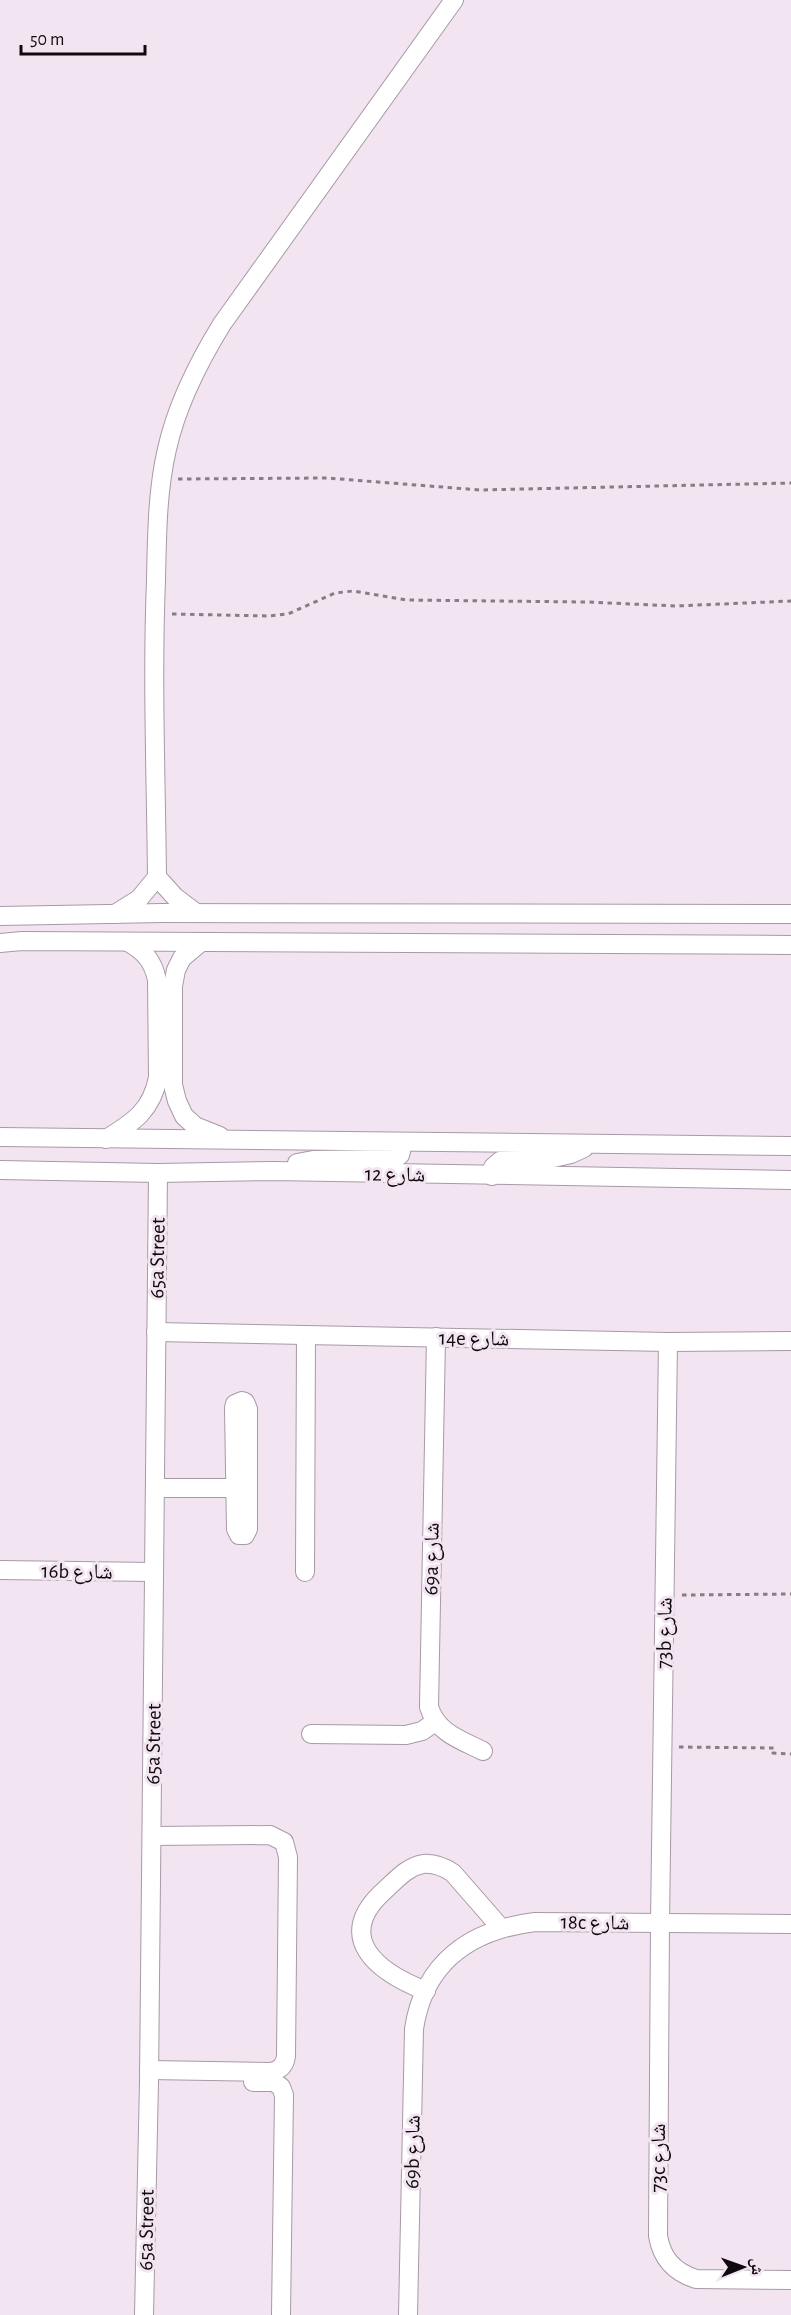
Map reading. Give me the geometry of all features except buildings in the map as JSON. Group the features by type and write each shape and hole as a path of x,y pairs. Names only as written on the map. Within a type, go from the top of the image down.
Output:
{"street":[{"path":"115,914 139,899 157,877 154,614 161,479 176,415 204,353 222,324 454,0"},
{"path":"157,877 175,897 196,913"},
{"path":"0,916 196,913 791,914"},
{"path":"106,1139 138,1117 149,1104 155,1092 158,1077 157,980 154,966 148,956 128,942"},
{"path":"201,942 182,958 176,970 173,986 173,1085 184,1116 195,1126 233,1140"},
{"path":"0,943 791,945"},
{"name":"شارع 12","path":"0,1137 791,1146"},
{"path":"273,1172 293,1164 313,1160 395,1159 400,1155 403,1143"},
{"path":"492,1176 494,1167 500,1161 560,1157 590,1144"},
{"name":"شارع 12","path":"0,1170 791,1180"},
{"name":"65a Street","path":"144,2315 152,1836 158,1173"},
{"name":"14e شارع","path":"156,1332 668,1342 791,1341"},
{"path":"305,1572 306,1335"},
{"name":"69a شارع","path":"435,1722 428,1700 436,1337"},
{"name":"73b شارع","path":"660,1923 668,1342"},
{"path":"242,1401 248,1409 248,1529 242,1536 238,1535 236,1529 235,1488 234,1408 235,1404 242,1401"},
{"path":"155,1488 235,1488"},
{"name":"16b شارع","path":"0,1570 154,1572"},
{"path":"311,1734 406,1735 422,1731 435,1722 451,1736 483,1751"},
{"path":"149,2075 271,2072 284,2065 288,1857 284,1842 270,1835 152,1836"},
{"path":"426,1991 388,1973 366,1948 363,1940 362,1923 368,1906 406,1871 413,1867 430,1864 446,1868 501,1928"},
{"name":"18c شارع","path":"426,1991 436,1973 464,1944 501,1928 535,1922 791,1924"},
{"name":"73c شارع","path":"660,1923 658,2236 660,2248 674,2269 696,2279 791,2280"},
{"name":"69b شارع","path":"408,2315 414,2029 416,2016 426,1991"},
{"path":"149,2075 274,2082 281,2086 284,2095 281,2315"}],"path":[{"path":"161,479 327,478 480,490 791,483"},
{"path":"154,614 268,616 288,614 336,593 353,591 407,600 587,602 676,606 791,601"},
{"path":"664,1595 791,1594"},
{"path":"662,1746 774,1748 773,1754 791,1754"}]}
